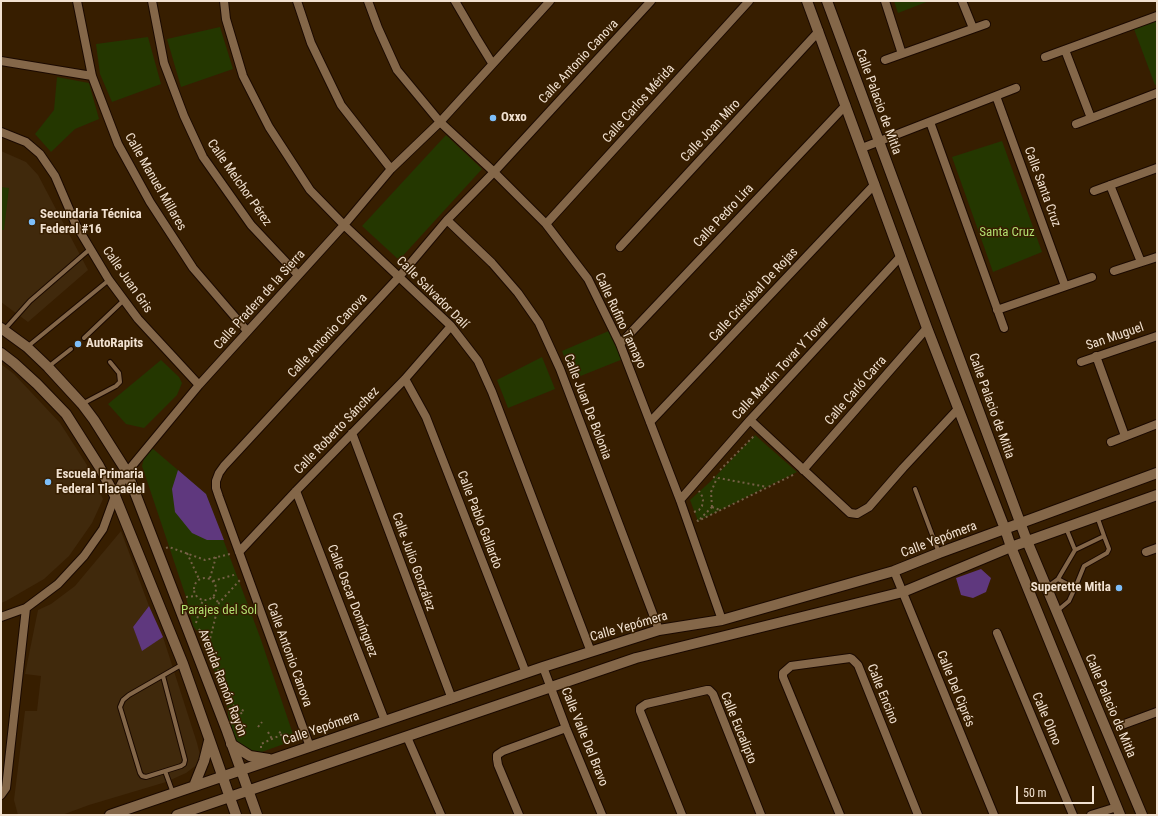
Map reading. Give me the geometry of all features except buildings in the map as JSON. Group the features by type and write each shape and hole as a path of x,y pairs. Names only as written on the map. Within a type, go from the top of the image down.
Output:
{"main road":[{"path":"807,1 927,328 1005,529 1010,547 1118,811"},
{"name":"Calle Palacio de Mitla","path":"828,1 1027,541 1142,815"},
{"name":"Avenida Ramón Rayón","path":"3,329 27,347 48,367 82,404 127,472 157,552 191,626 240,770 257,815"},
{"path":"1,353 37,384 66,414 99,466 115,496 182,664 236,815"},
{"name":"Calle Yepómera","path":"110,815 543,667 658,630 722,620 894,571 1157,473"},
{"path":"177,815 248,792 636,658 903,592 1010,547 1157,495"},
{"path":"194,786 204,761 209,741"},
{"path":"231,744 250,756 271,759"}],"street":[{"name":"Calle Manuel Millares","path":"77,1 92,76 118,144 150,202 193,268 247,331"},
{"name":"Calle Melchor Pérez","path":"152,1 164,63 184,116 203,157 251,225 298,275"},
{"name":"Calle Salvador Dalí","path":"224,1 226,19 243,76 269,127 310,190 344,225 451,326 478,362 492,392 591,652"},
{"path":"297,1 311,43 341,104 391,169"},
{"name":"Calle Rufino Tamayo","path":"368,1 378,28 397,70 440,122 494,172 546,224 588,279 620,344 680,500 722,620"},
{"path":"455,1 492,63"},
{"name":"Calle Antonio Canova","path":"310,747 216,488 216,481 219,473 399,277 447,220 494,172 651,1"},
{"name":"Calle Carlos Mérida","path":"546,224 749,1"},
{"path":"885,1 902,54"},
{"path":"962,1 973,28"},
{"name":"Calle Pradera de la Sierra","path":"1,617 26,608 58,584 84,556 103,529 115,496 127,472 199,386 344,225 391,169 440,122 545,3"},
{"path":"1045,57 1157,16"},
{"path":"885,60 986,24"},
{"name":"Calle Joan Miro","path":"620,247 819,31"},
{"path":"1065,50 1091,118"},
{"path":"1,61 92,76"},
{"path":"862,148 1016,88"},
{"path":"1076,124 1157,93"},
{"name":"Calle Santa Cruz","path":"996,96 1065,286"},
{"name":"Calle Pedro Lira","path":"620,344 846,105"},
{"path":"930,122 1004,328"},
{"name":"Calle Juan Gris","path":"1,132 26,142 40,154 55,176 76,225 109,280 138,319 199,386"},
{"path":"1094,191 1157,168"},
{"name":"Calle Cristóbal De Rojas","path":"650,422 875,184"},
{"path":"1110,185 1142,262"},
{"name":"Calle Juan De Bolonia","path":"447,220 492,263 518,293 539,323 560,369 658,630"},
{"name":"Calle Martín Tovar Y Tovar","path":"680,500 750,420 901,256"},
{"path":"1114,271 1157,257"},
{"path":"997,310 1092,277"},
{"name":"Calle Roberto Sánchez","path":"239,552 405,378 451,326"},
{"name":"Calle Carló Carra","path":"803,470 927,328"},
{"name":"San Muguel","path":"1081,362 1157,336"},
{"path":"1096,356 1125,436"},
{"name":"Calle Pablo Gallardo","path":"405,378 426,417 526,673"},
{"path":"750,420 850,513 857,514 863,512 869,507 958,409"},
{"path":"1111,442 1157,424"},
{"name":"Calle Julio González","path":"352,433 452,698"},
{"name":"Calle Oscar Domínguez","path":"296,491 385,721"},
{"path":"1146,552 1157,548"},
{"name":"Calle Del Ciprés","path":"894,571 994,815"},
{"path":"1,795 6,788 26,608"},
{"name":"Calle Olmo","path":"997,633 1073,815"},
{"name":"Calle Encino","path":"840,815 783,677 783,672 791,666 850,658 858,665 918,815"},
{"name":"Calle Valle Del Bravo","path":"543,667 566,728 602,815"},
{"name":"Calle Eucalipto","path":"682,815 640,708 646,704 706,690 709,690 713,694 761,815"},
{"path":"1119,726 1156,713"},
{"path":"519,815 498,765 497,755 503,751 566,728"},
{"path":"406,737 441,815"},
{"path":"1091,815 1118,811"}],"lane":[{"path":"3,329 30,301 90,249"},
{"path":"27,347 109,280"},
{"path":"84,338 124,300"},
{"path":"48,367 71,349"},
{"path":"82,404 116,386 120,382 119,373 110,362"},
{"path":"916,489 939,553"},
{"path":"1057,612 1069,601 1083,569 1087,564 1109,549 1097,516"},
{"path":"1065,527 1075,550"},
{"path":"1046,587 1058,579 1075,550 1104,536"},
{"path":"1058,579 1075,588"},
{"path":"162,676 185,760 184,764 181,766 146,777 142,776 120,708 123,700 129,695 182,664"},
{"path":"165,771 173,793"}],"path":[{"path":"755,434 713,477 768,487"},
{"path":"689,526 803,470"},
{"path":"698,521 712,507 711,492 717,478"},
{"path":"694,512 699,510 702,506 702,496 698,491 703,487"},
{"path":"712,507 720,510"},
{"path":"157,552 169,547 205,560 239,552"},
{"path":"187,553 199,579"},
{"path":"210,578 216,558"},
{"path":"209,644 219,603 238,580 247,573"},
{"path":"213,580 247,573"},
{"path":"210,578 217,587 215,594 210,599 203,600 197,596 194,589 195,585 199,579 210,578"},
{"path":"213,597 219,603"},
{"path":"203,600 191,626 209,644 229,703 244,711 234,724"},
{"path":"258,728 262,722"},
{"path":"268,732 272,739"},
{"path":"279,732 310,747"},
{"path":"261,744 283,734"}],"shaded area":[{"name":"Secundaria Técnica Federal #16","path":"1,151 26,162 38,175 88,270 28,322 1,302"},
{"name":"Escuela Primaria Federal Tlacaélel","path":"1,364 14,374 60,423 87,465 103,499 92,523 69,556 44,579 1,603"},
{"path":"178,470 206,494 224,540 207,540 192,533 175,512 172,489"},
{"path":"121,531 149,606 133,627 142,650 163,637 197,743 200,755 198,764 186,773 166,782 89,805 62,815 18,815 14,800 25,711 37,711 41,676 25,674 38,610 51,604 75,586"},
{"path":"981,569 991,578 986,592 973,598 961,595 956,578"},
{"path":"149,606 163,637 142,651 133,627"}],"green space":[{"path":"894,1 929,1 898,13"},
{"path":"1157,21 1157,84 1155,85 1134,29"},
{"path":"220,27 233,69 181,87 167,39"},
{"path":"148,37 161,84 112,102 100,74 96,44"},
{"path":"57,77 89,83 99,119 75,129 51,152 35,134 54,110"},
{"path":"446,135 482,169 399,260 362,226"},
{"name":"Santa Cruz","path":"1002,141 1042,252 993,272 952,157"},
{"path":"1,187 9,188 4,230 1,230"},
{"path":"611,330 623,359 573,379 562,351"},
{"path":"542,357 555,389 508,408 497,380"},
{"path":"161,360 179,377 182,383 177,395 144,428 126,424 108,404"},
{"path":"755,435 797,472 698,521 690,500 711,481"},
{"name":"Parajes del Sol","path":"152,448 206,494 260,637 295,740 259,753 250,752 239,747 231,734 227,706 202,637 193,626 186,597 142,466 145,454"}],"place":[{"name":"Oxxo","path":"493,118"},
{"name":"Secundaria Técnica Federal #16","path":"32,222"},
{"name":"AutoRapits","path":"78,344"},
{"name":"Escuela Primaria Federal Tlacaélel","path":"48,482"},
{"name":"Superette Mitla","path":"1119,588"}]}
